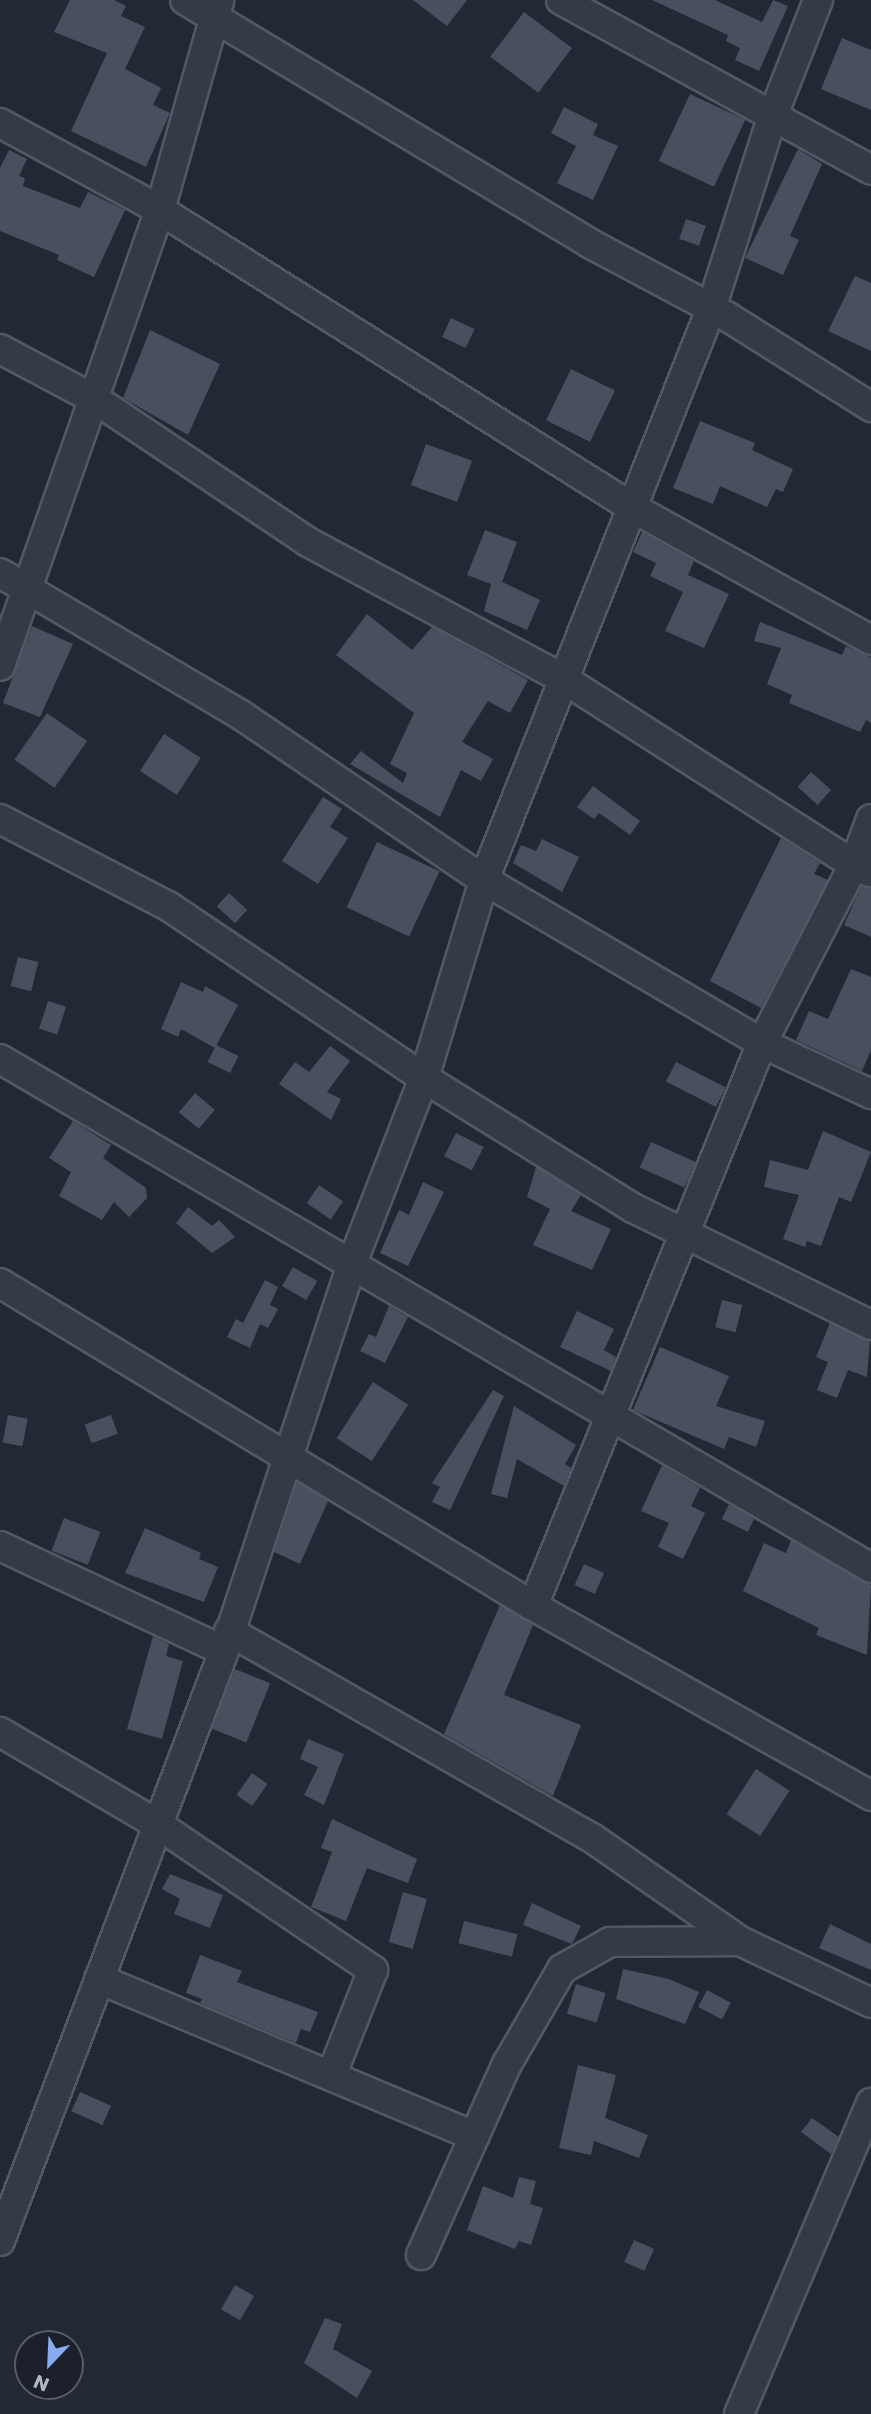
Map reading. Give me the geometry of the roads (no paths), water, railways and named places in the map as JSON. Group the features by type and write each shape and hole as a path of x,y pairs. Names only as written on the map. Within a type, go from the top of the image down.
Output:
{"street":[{"path":"185,0 217,8 589,243 711,309 871,407"},
{"path":"561,0 871,170"},
{"path":"0,2241 227,1641 285,1456 351,1266 424,1078 484,880 562,678 633,508 711,309 773,115 818,0"},
{"path":"0,666 25,587 96,400 160,209 217,8"},
{"path":"0,123 160,209 633,508 871,640"},
{"path":"0,349 96,400 308,542 562,678 863,869"},
{"path":"0,573 241,715 484,880 762,1043 871,1094"},
{"path":"0,819 168,906 424,1078 685,1238 794,1283 871,1325"},
{"path":"533,1606 685,1238 762,1043 863,869 871,819"},
{"path":"0,1059 871,1568"},
{"path":"0,1283 533,1606 871,1796"},
{"path":"0,1546 227,1641 592,1838 740,1941 871,2003"},
{"path":"0,1732 158,1825 373,1970 331,2076"},
{"path":"421,2255 507,2064 562,1969 610,1941 740,1941"},
{"path":"99,1979 475,2136"},
{"path":"739,2414 871,2103"}]}
